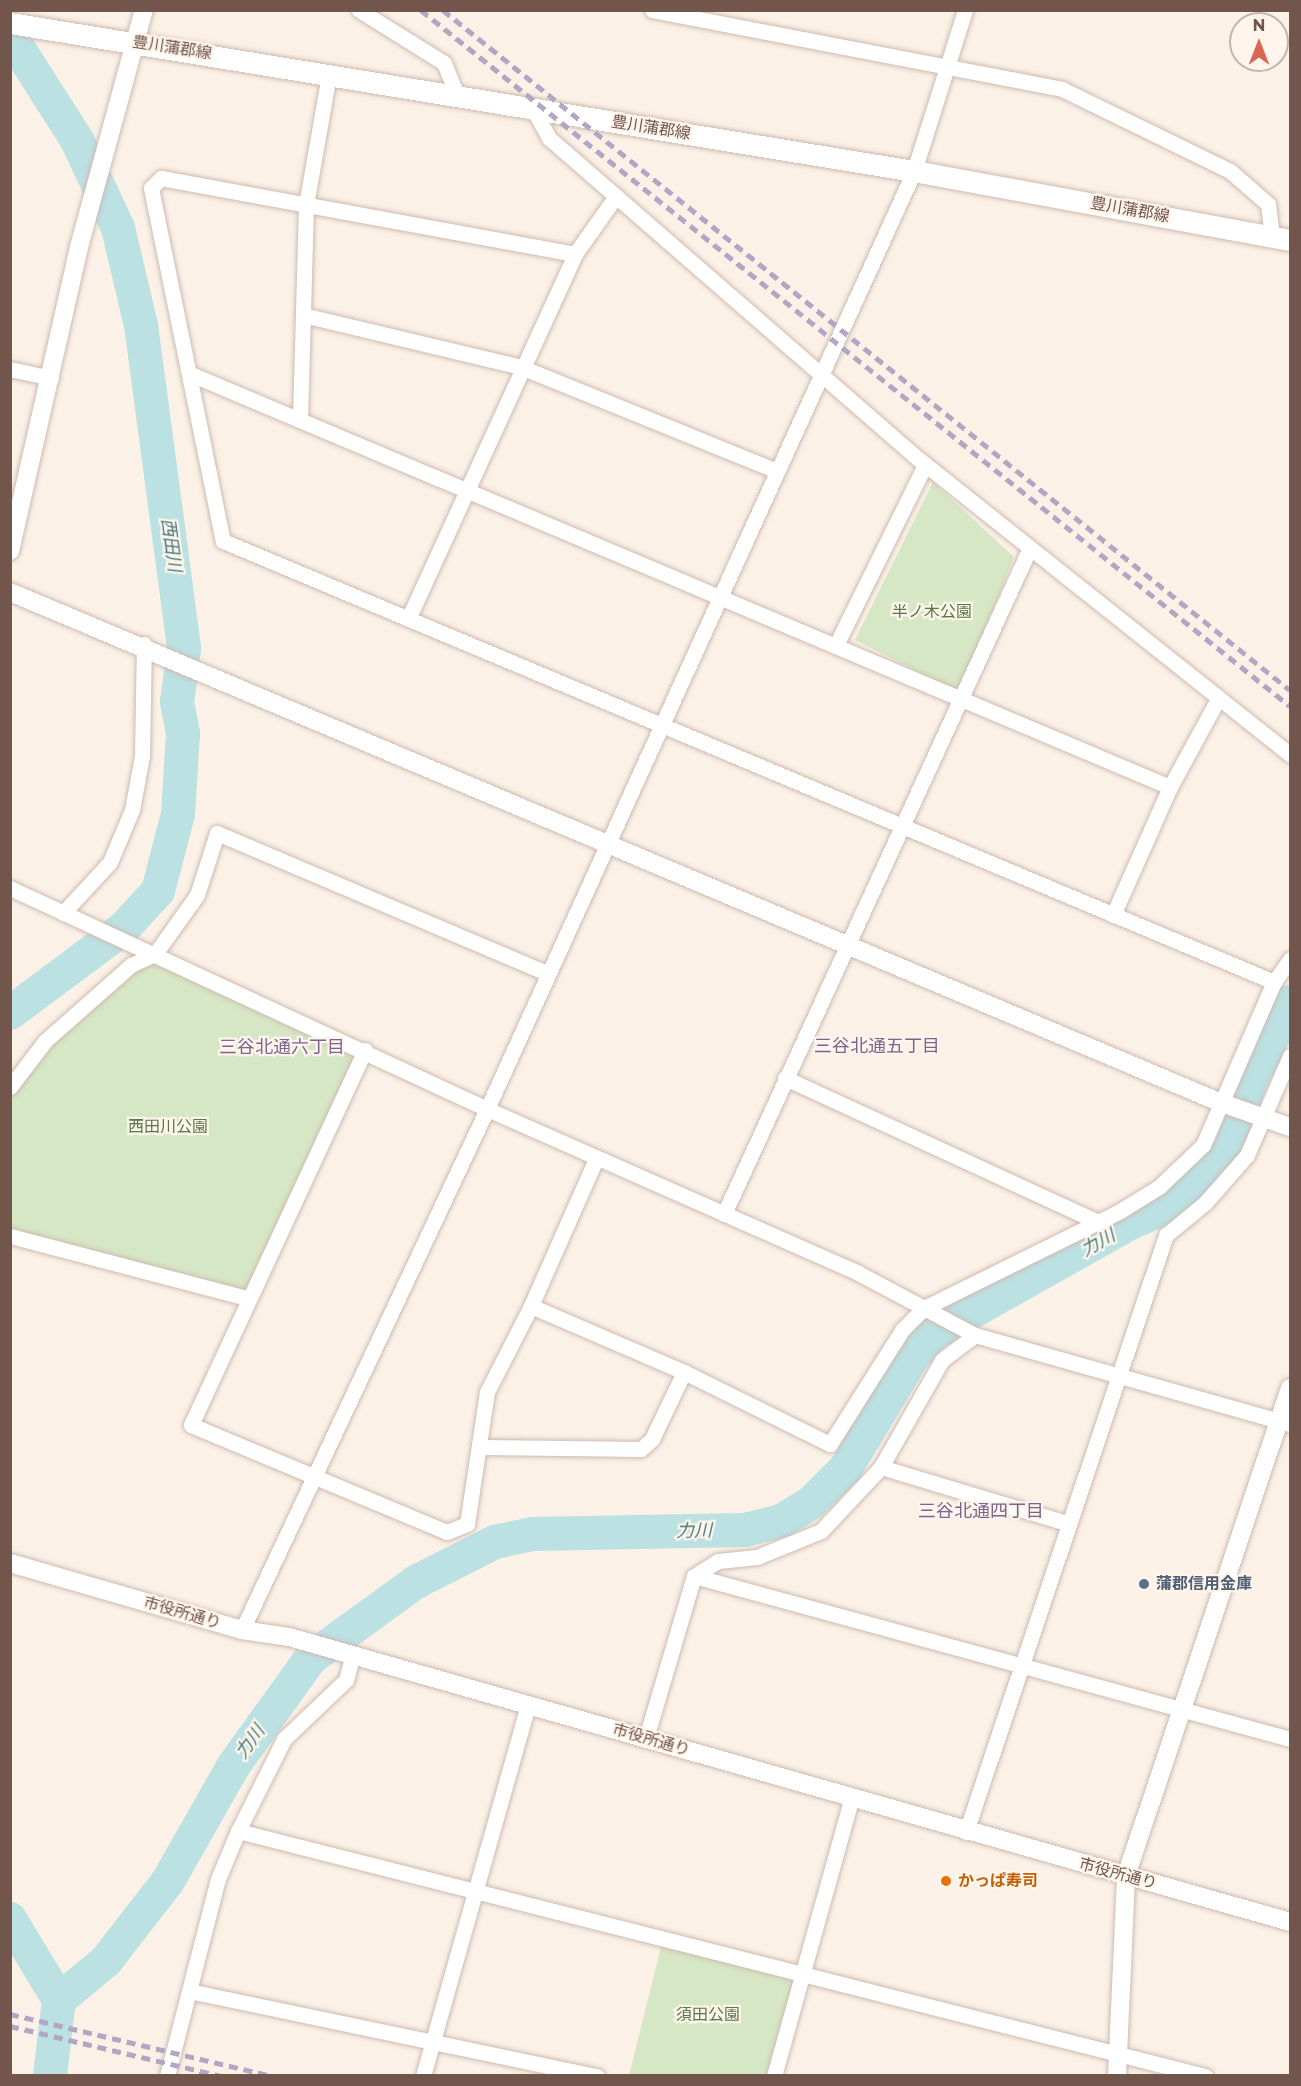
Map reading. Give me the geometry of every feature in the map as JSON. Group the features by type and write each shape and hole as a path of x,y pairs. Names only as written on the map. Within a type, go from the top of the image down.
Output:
{"main road":[{"name":"豊川蒲郡線","path":"10,23 132,41 914,171 1281,237"}],"street":[{"path":"10,551 79,247 132,41 144,10"},
{"path":"359,10 444,63 457,96"},
{"path":"652,10 945,63 1062,89 1193,149 1268,204 1281,237"},
{"path":"242,1630 311,1479 487,1109 547,973 663,727 718,597 823,374 914,171 945,63 965,10"},
{"path":"300,420 306,205 329,74"},
{"path":"533,109 549,138 925,465 1029,550 1290,754"},
{"path":"574,254 160,178 151,188 193,375 223,541 409,617 904,829 1274,982"},
{"path":"409,617 465,489 574,254 616,196"},
{"path":"303,315 521,367 777,471"},
{"path":"10,369 51,378"},
{"path":"193,375 1170,787"},
{"path":"836,645 925,465"},
{"path":"724,1214 785,1078 904,829 1029,550"},
{"path":"10,592 150,648 1219,1102 1290,1127"},
{"path":"60,911 110,862 132,810 142,756 150,648"},
{"path":"1113,915 1170,787 1218,699"},
{"path":"10,1087 45,1041 150,951 197,895 218,833 547,973"},
{"path":"10,888 365,1050 596,1159 724,1214 971,1333 1117,1378 1285,1423"},
{"path":"531,1306 684,1372 830,1444 902,1329 929,1311 1159,1187 1203,1145 1219,1102 1274,982 1290,959"},
{"path":"365,1050 247,1298 191,1425 311,1479 447,1532 467,1524 482,1446 487,1392 531,1306 596,1159"},
{"path":"966,1833 1018,1665 1166,1235 1229,1180 1290,1056"},
{"path":"785,1078 1096,1221"},
{"path":"10,1236 247,1298"},
{"path":"646,1738 694,1576 718,1561 757,1557 821,1531 881,1467 942,1360 971,1333"},
{"path":"482,1446 641,1449 652,1439 684,1372"},
{"path":"1117,2076 1126,1876 1285,1423 1290,1388"},
{"path":"881,1467 1067,1523"},
{"name":"市役所通り","path":"10,1563 242,1630 289,1637 646,1738 966,1833 1289,1918"},
{"path":"694,1576 1290,1739"},
{"path":"167,2076 218,1880 238,1831 284,1739 346,1680 352,1656"},
{"path":"423,2076 472,1892 528,1705"},
{"path":"774,2076 851,1800"},
{"path":"238,1831 1205,2076"},
{"path":"189,1991 597,2076"}],"green space":[{"name":"半ノ木公園","path":"933,482 1014,557 960,693 855,640"},
{"name":"西田川公園","path":"155,954 365,1050 247,1298 11,1236 11,1087 45,1041"},
{"name":"須田公園","path":"663,1939 802,1975 774,2075 629,2076"}],"waterway":[{"name":"西田川","path":"10,35 77,140 118,228 141,325 184,649 177,702 183,733 178,814 158,891 124,928 10,1013"},
{"name":"力川","path":"59,2000 106,1961 168,1881 234,1765 311,1658 416,1582 495,1542 532,1534 745,1530 781,1521 811,1503 846,1468 912,1358 933,1334 1132,1222 1181,1201 1230,1151 1249,1085 1290,1002"},
{"name":"西田川","path":"10,1919 59,2000 50,2076"}],"railway":[{"path":"421,10 1290,706"},
{"path":"443,10 1290,690"},
{"path":"10,2014 272,2076"},
{"path":"10,2026 221,2076"}],"place":[{"name":"蒲郡信用金庫","path":"1144,1584"},
{"name":"かっぱ寿司","path":"946,1881"}],"district":[{"name":"三谷北通五丁目","path":"877,1046"},
{"name":"三谷北通六丁目","path":"282,1047"},
{"name":"三谷北通四丁目","path":"981,1511"}]}
